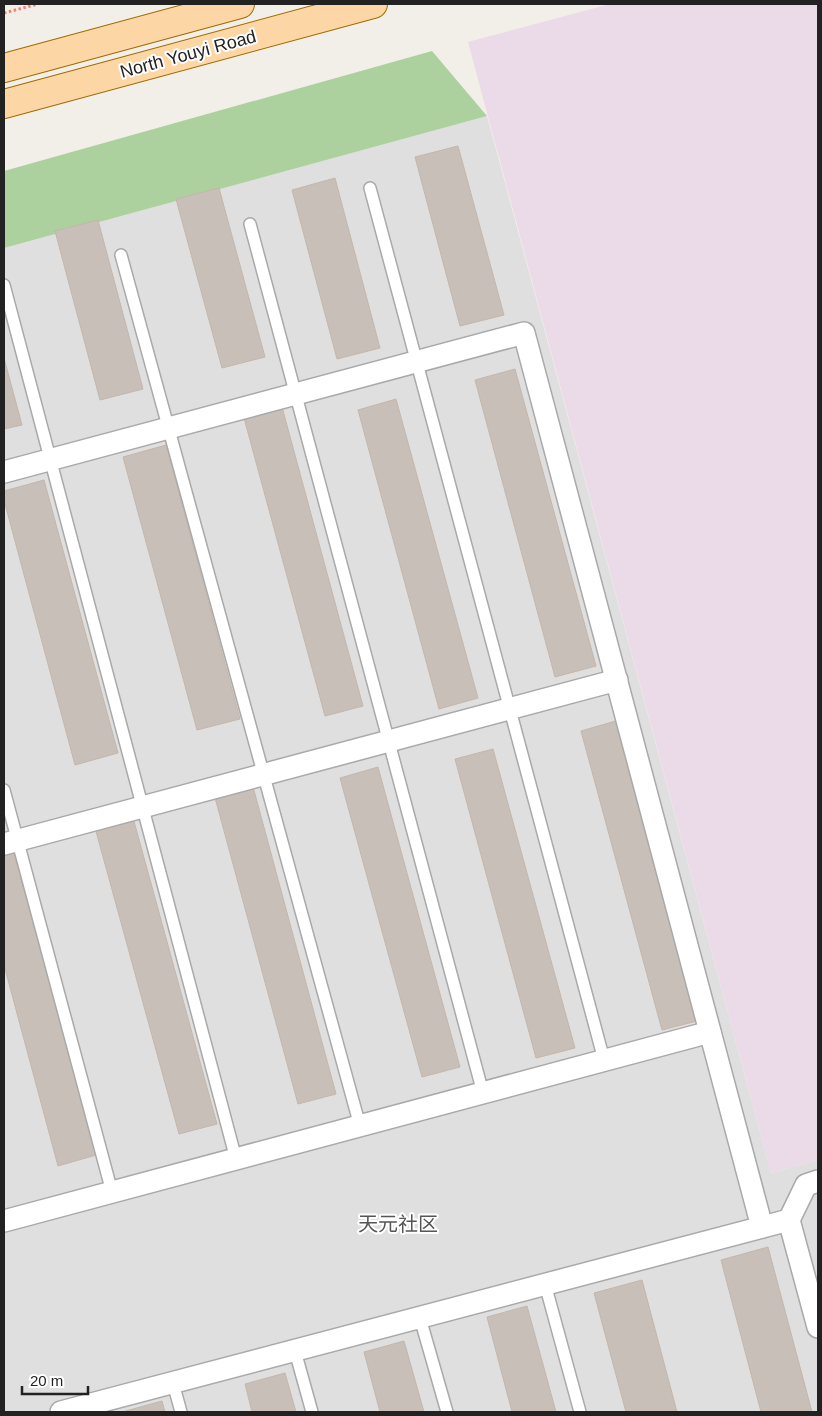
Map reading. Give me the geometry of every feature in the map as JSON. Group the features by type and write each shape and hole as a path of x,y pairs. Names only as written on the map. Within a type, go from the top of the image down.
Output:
{"main road":[{"name":"North Youyi Road","path":"4,68 189,10 240,4"},
{"name":"North Youyi Road","path":"4,104 373,4"}],"street":[{"path":"4,472 524,333 762,1227"},
{"path":"11,842 617,680"},
{"path":"4,1221 710,1032"},
{"path":"818,1182 806,1185 789,1220 818,1327"},
{"path":"61,1412 789,1220"}],"lane":[{"path":"370,188 604,1060"},
{"path":"250,224 483,1093"},
{"path":"120,255 360,1126"},
{"path":"4,285 236,1159"},
{"path":"4,790 11,842 112,1192"},
{"path":"545,1284 580,1412"},
{"path":"420,1318 447,1412"},
{"path":"295,1351 312,1412"},
{"path":"173,1383 181,1412"}],"path":[{"path":"4,13 38,4"}],"shaded area":[{"path":"610,4 818,4 818,1160 771,1173 468,42"},
{"path":"487,116 771,1173 818,1160 818,1412 4,1412 4,248"}],"green space":[{"path":"432,51 487,116 4,248 4,171"}],"building":[{"path":"458,146 504,315 460,326 415,157"},
{"path":"335,178 380,348 337,359 292,190"},
{"path":"219,188 265,357 222,368 176,199"},
{"path":"98,220 143,389 100,400 55,231"},
{"path":"4,358 22,425 4,429"},
{"path":"515,369 596,666 555,677 475,380"},
{"path":"396,399 478,698 439,709 358,410"},
{"path":"282,407 363,706 325,716 244,418"},
{"path":"166,445 240,719 197,730 123,457"},
{"path":"44,480 118,753 75,765 4,500 4,491"},
{"path":"619,720 701,1020 662,1030 581,731"},
{"path":"493,749 575,1048 536,1058 455,759"},
{"path":"378,767 460,1067 422,1077 340,778"},
{"path":"252,783 336,1094 298,1104 214,794"},
{"path":"132,814 217,1124 179,1134 94,824"},
{"path":"12,845 96,1155 58,1166 4,965 4,848"},
{"path":"768,1247 812,1412 761,1412 721,1260"},
{"path":"642,1280 677,1412 626,1412 594,1293"},
{"path":"527,1306 556,1412 512,1412 487,1317"},
{"path":"404,1341 424,1412 380,1412 364,1352"},
{"path":"285,1373 296,1412 252,1412 245,1384"},
{"path":"162,1401 165,1412 122,1412"}],"district":[{"name":"天元社区","path":"398,1224"}]}
